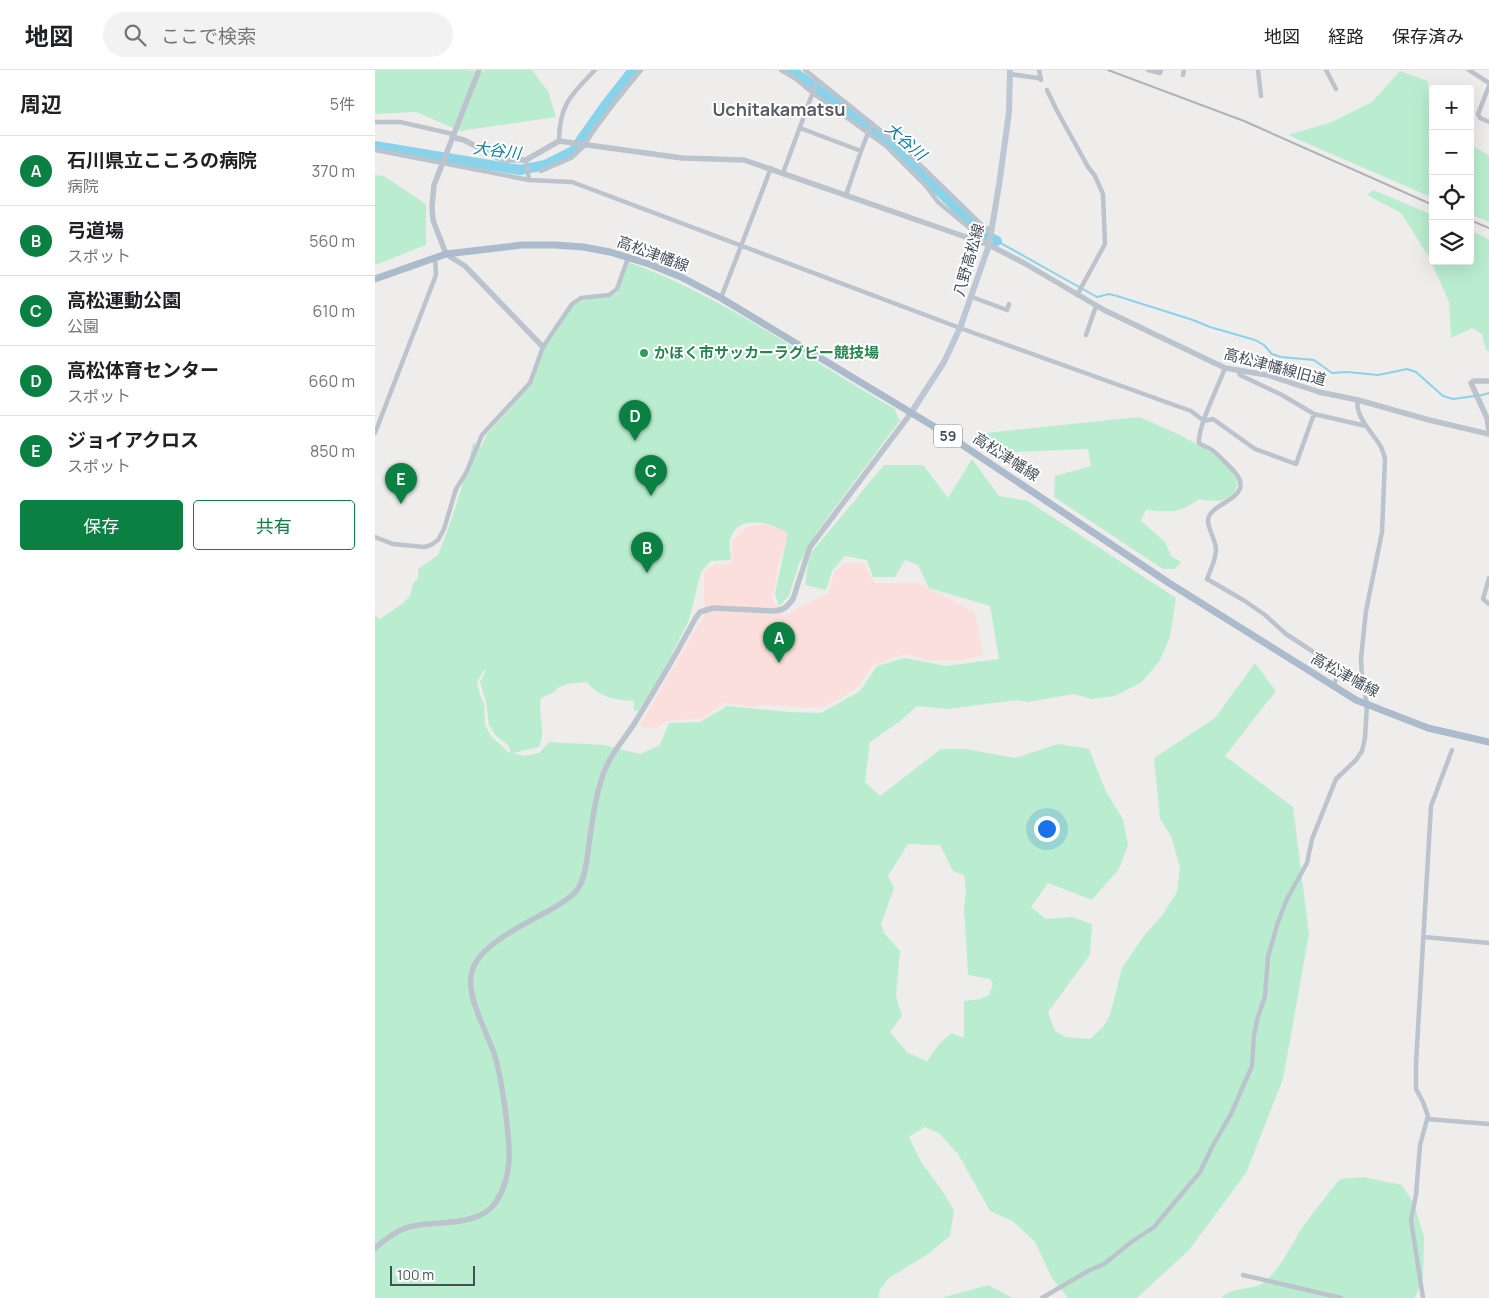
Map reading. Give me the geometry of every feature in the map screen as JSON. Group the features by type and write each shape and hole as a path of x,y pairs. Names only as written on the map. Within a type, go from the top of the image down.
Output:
{"main road":[{"name":"八野高松線","path":"911,413 939,369 960,328 989,243 1009,112 1010,72"},
{"name":"高松津幡線","path":"375,279 446,254 494,247 555,245 583,247 628,258 681,277 721,298 911,413 1169,583 1333,687 1367,704 1428,728 1489,742"}],"street":[{"path":"479,70 434,185 433,220 446,254 465,266 543,347"},
{"path":"375,122 400,122 465,140 506,160 527,162 559,141 561,115 571,94 595,70"},
{"path":"541,171 571,158 585,144 641,70"},
{"path":"781,70 868,132 901,160 952,215 961,219 989,243"},
{"path":"805,70 817,82 905,150 991,233"},
{"path":"1010,72 1041,80 1039,70"},
{"path":"1148,70 1160,73 1161,70"},
{"path":"1258,70 1261,96"},
{"path":"1326,70 1336,89"},
{"path":"1469,70 1489,84 1478,114 1480,118 1489,122"},
{"path":"783,173 817,82"},
{"path":"1047,90 1055,109 1095,176 1103,194 1105,244 1078,293"},
{"path":"847,195 872,124"},
{"path":"800,128 861,151"},
{"name":"高松津幡線旧道","path":"559,141 682,158 744,160 771,168 989,243 1078,293 1096,306 1225,368 1267,375 1319,392 1489,433"},
{"path":"375,150 529,179 573,182 960,328 1191,411 1204,421"},
{"path":"527,162 529,179"},
{"path":"721,298 771,168"},
{"path":"375,433 436,275 435,258"},
{"path":"375,538 393,544 424,547 438,540 444,529 456,488 466,473 482,435 529,383 543,347 572,304 581,298 609,295 614,292 617,289 628,258"},
{"path":"972,297 1007,310 1009,304"},
{"path":"1086,335 1096,306"},
{"path":"1225,368 1198,438 1199,443 1212,450 1235,471 1239,479 1239,488 1236,495 1209,514 1208,521 1216,550 1207,579 1245,601 1265,615 1286,634 1335,666 1338,674 1333,687"},
{"path":"1238,370 1240,375 1282,395 1315,414 1366,426"},
{"path":"1489,381 1474,381 1471,383 1487,418 1489,433"},
{"path":"1042,1298 1088,1271 1104,1264 1154,1227 1200,1172 1231,1114 1252,1066 1254,1034 1265,996 1268,957 1279,922 1287,899 1307,863 1312,839 1336,779 1356,760 1362,751 1365,738 1367,704 1362,680 1361,658 1366,611 1382,532 1385,459 1381,448 1366,426 1357,405 1358,400"},
{"path":"375,1248 397,1232 409,1227 475,1218 481,1216 494,1206 506,1184 511,1156 510,1141 498,1067 471,990 472,973 476,963 485,951 502,938 557,906 571,896 579,887 587,856 598,793 607,766 668,669 695,619 701,612 713,608 783,610 793,599 810,547 911,413"},
{"path":"1204,421 1213,419 1255,449 1296,464 1315,414"},
{"path":"1489,578 1483,599 1489,604"},
{"path":"1423,1298 1411,1220 1416,1195 1420,1145 1428,1116 1415,1083 1420,985 1431,806 1452,750"},
{"path":"1424,937 1489,943"},
{"path":"1427,1119 1489,1124"},
{"path":"1243,1275 1341,1298"}],"shaded area":[{"path":"761,524 780,528 788,533 778,566 772,599 784,616 828,593 835,571 844,564 863,562 875,583 918,583 975,612 983,654 966,660 928,660 904,654 873,665 859,686 841,698 820,708 762,705 752,707 724,703 702,718 667,721 656,728 639,727 698,625 704,618 704,572 716,564 732,564 732,541 745,528"}],"green space":[{"path":"375,70 465,70 482,72 485,70 532,70 548,91 556,117 460,131 416,112 375,114"},
{"path":"1400,71 1428,81 1429,196 1288,135 1332,122 1372,102"},
{"path":"1474,147 1489,155 1489,222 1474,216"},
{"path":"375,175 384,176 426,204 426,245 375,265"},
{"path":"1373,190 1429,213 1429,257 1401,213 1367,195"},
{"path":"1474,233 1489,239 1489,351 1486,350 1482,334 1472,328 1451,338 1449,302 1433,265 1474,265"},
{"path":"628,262 663,276 698,292 765,330 895,409 898,418 901,419 817,532 799,564 789,596 779,606 775,594 788,533 764,523 755,522 739,526 734,531 729,542 731,560 711,561 701,572 689,620 660,677 638,711 634,711 634,701 614,699 602,695 587,682 567,684 541,698 542,734 539,747 513,753 524,756 539,753 549,742 604,745 640,754 660,745 669,723 700,722 727,706 821,713 860,691 877,666 905,658 946,666 999,659 990,606 929,588 918,565 905,560 895,577 873,577 867,560 845,556 832,571 826,590 805,585 811,553 884,465 923,465 948,498 972,459 999,496 1028,501 1176,598 1170,637 1159,662 1142,682 1115,696 1091,699 1074,694 1028,702 1017,700 947,709 917,706 899,722 870,742 865,782 880,796 941,749 966,749 1015,758 1058,744 1089,749 1106,792 1123,819 1128,845 1119,869 1092,900 1048,883 1031,907 1046,919 1072,917 1092,924 1090,955 1048,1012 1055,1031 1066,1037 1090,1039 1103,1027 1110,1015 1122,968 1143,937 1163,914 1177,892 1180,867 1171,836 1160,819 1154,758 1215,718 1255,663 1276,691 1225,756 1293,807 1309,934 1283,1079 1246,1173 1189,1250 1137,1298 1068,1298 1052,1278 1035,1242 1014,1222 990,1211 958,1154 940,1134 925,1127 909,1137 921,1162 954,1210 950,1236 928,1254 889,1278 879,1291 879,1298 375,1298 375,615 380,619 402,604 410,596 413,584 418,578 418,569 438,555 466,473 473,443 481,447 487,434 531,385 542,352 573,305 578,302 607,297 618,292","holes":["484,670 486,670 480,682 486,702 489,725 496,736 508,745 511,753 491,736 485,725 484,704 477,682","908,844 940,845 953,871 964,875 968,975 990,979 993,984 989,995 980,999 964,1001 964,1038 952,1033 940,1043 927,1061 908,1053 890,1032 902,1016 896,996 900,951 885,934 881,924 894,888 888,876"]},
{"path":"1139,417 1183,437 1219,458 1231,469 1237,481 1234,492 1222,500 1199,499 1180,510 1174,511 1146,510 1141,521 1165,542 1171,556 1181,562 1175,569 1163,569 1054,497 1055,476 1091,466 1088,449 989,453 975,434"},
{"path":"1363,1177 1402,1185 1414,1204 1424,1237 1423,1277 1415,1298 1221,1298 1236,1290 1261,1284 1267,1279 1279,1266 1302,1228 1340,1179"},
{"path":"988,1285 1013,1298 941,1298"}],"waterway":[{"name":"大谷川","path":"375,146 520,170 545,165 573,151 633,70"},
{"name":"大谷川","path":"790,70 895,148 983,234 997,241"},
{"path":"997,241 1097,297 1109,294 1117,296 1255,340 1264,345 1272,354 1281,357 1314,360 1332,373 1347,372 1378,375 1407,369 1416,372 1443,396 1453,399 1489,393"}],"railway":[{"path":"1108,70 1244,121 1429,203"},
{"path":"1474,222 1489,228"}],"place":[{"name":"かほく市サッカーラグビー競技場","path":"644,353"},
{"name":"高松体育センター","path":"635,441"},
{"name":"高松運動公園","path":"651,496"},
{"name":"ジョイアクロス","path":"401,504"},
{"name":"弓道場","path":"647,573"},
{"name":"石川県立こころの病院","path":"779,663"}],"district":[{"name":"Uchitakamatsu","path":"779,110"}]}
